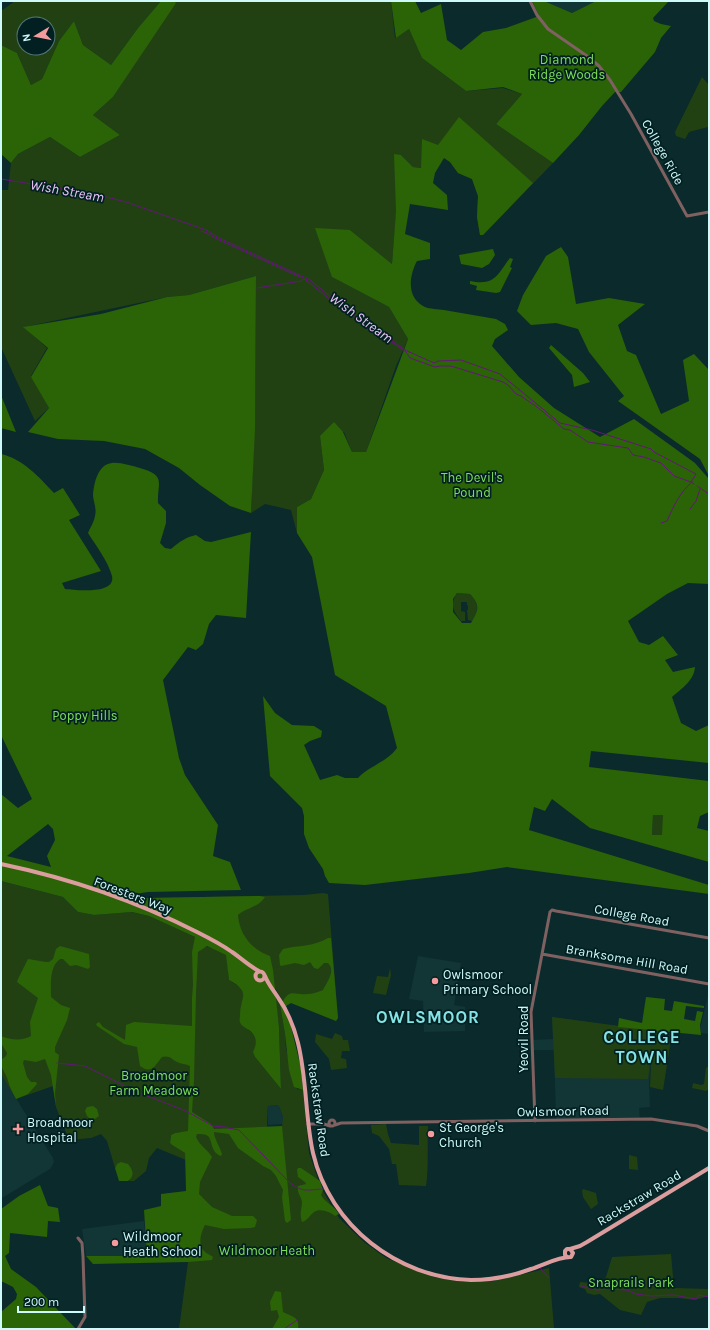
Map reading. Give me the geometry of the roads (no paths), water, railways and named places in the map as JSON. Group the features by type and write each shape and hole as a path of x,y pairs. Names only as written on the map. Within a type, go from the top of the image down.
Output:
{"main road":[{"name":"Foresters Way","path":"1,864 100,892 145,909 204,935 259,971"},
{"name":"Foresters Way","path":"248,965 256,977"},
{"path":"259,971 263,972 265,976 260,980 256,977 256,973 259,971"},
{"name":"Rackstraw Road","path":"265,976 289,1017 298,1044 308,1124 317,1167 334,1202 359,1233 376,1247 396,1260 413,1268 451,1278 475,1280 496,1278 514,1274 567,1257"},
{"name":"Rackstraw Road","path":"260,980 271,987"},
{"name":"Rackstraw Road","path":"573,1253 580,1246 709,1168"},
{"name":"Rackstraw Road","path":"570,1249 580,1246"},
{"path":"566,1249 570,1249 573,1253 571,1256 567,1257 565,1252 566,1249"},
{"name":"Rackstraw Road","path":"557,1259 565,1252"}],"street":[{"name":"College Ride","path":"530,1 537,15 548,28 599,66 621,97 687,216 709,212"},
{"name":"College Road","path":"551,911 709,938"},
{"name":"Yeovil Road","path":"535,1121 530,1012 551,911"},
{"name":"Branksome Hill Road","path":"542,954 709,984"},
{"path":"308,1124 324,1124 332,1120 334,1123"},
{"name":"Owlsmoor Road","path":"334,1123 659,1120 697,1126 709,1131"},
{"path":"330,1126 333,1126 334,1123"},
{"path":"324,1124 330,1126"},
{"path":"78,1238 82,1243 84,1257 85,1318 78,1329"}],"waterway":[{"name":"Wish Stream","path":"1,179 99,195 126,202 206,230 219,238 310,280 345,309 405,350 434,363 438,361 461,360 500,374 560,423 592,430 651,449 696,474 691,482"},
{"name":"Wish Stream","path":"201,231 302,278"},
{"path":"257,288 301,281 303,279 306,280 342,309 406,352 410,358 435,367 451,366 503,382 516,394 537,407 564,429 570,430 588,442 628,448 633,455 661,463 674,476 694,484"},
{"path":"661,523 667,521 680,495 692,482"},
{"name":"Wish Stream","path":"697,486 709,494"},
{"path":"690,509 696,501 700,489"},
{"path":"57,1063 85,1066 143,1095"},
{"path":"145,1095 186,1111 213,1126 239,1130 294,1186 306,1190 325,1189"},
{"path":"540,1268 549,1278"},
{"path":"581,1286 597,1290 627,1290 636,1294 651,1296 673,1295 696,1299 699,1295 709,1297"},
{"path":"284,1329 297,1320"}],"place":[{"name":"Owlsmoor Primary School","path":"435,981"},
{"name":"Broadmoor Hospital","path":"18,1129"},
{"name":"St George's Church","path":"431,1134"},
{"name":"Wildmoor Heath School","path":"115,1243"}],"district":[{"name":"OWLSMOOR","path":"428,1017"},
{"name":"COLLEGE TOWN","path":"642,1047"}],"park label":[{"name":"Diamond Ridge Woods","path":"567,66"},
{"name":"The Devil's Pound","path":"472,484"},
{"name":"Poppy Hills","path":"85,715"},
{"name":"Broadmoor Farm Meadows","path":"154,1082"},
{"name":"Wildmoor Heath","path":"267,1250"},
{"name":"Snaprails Park","path":"631,1282"}]}
